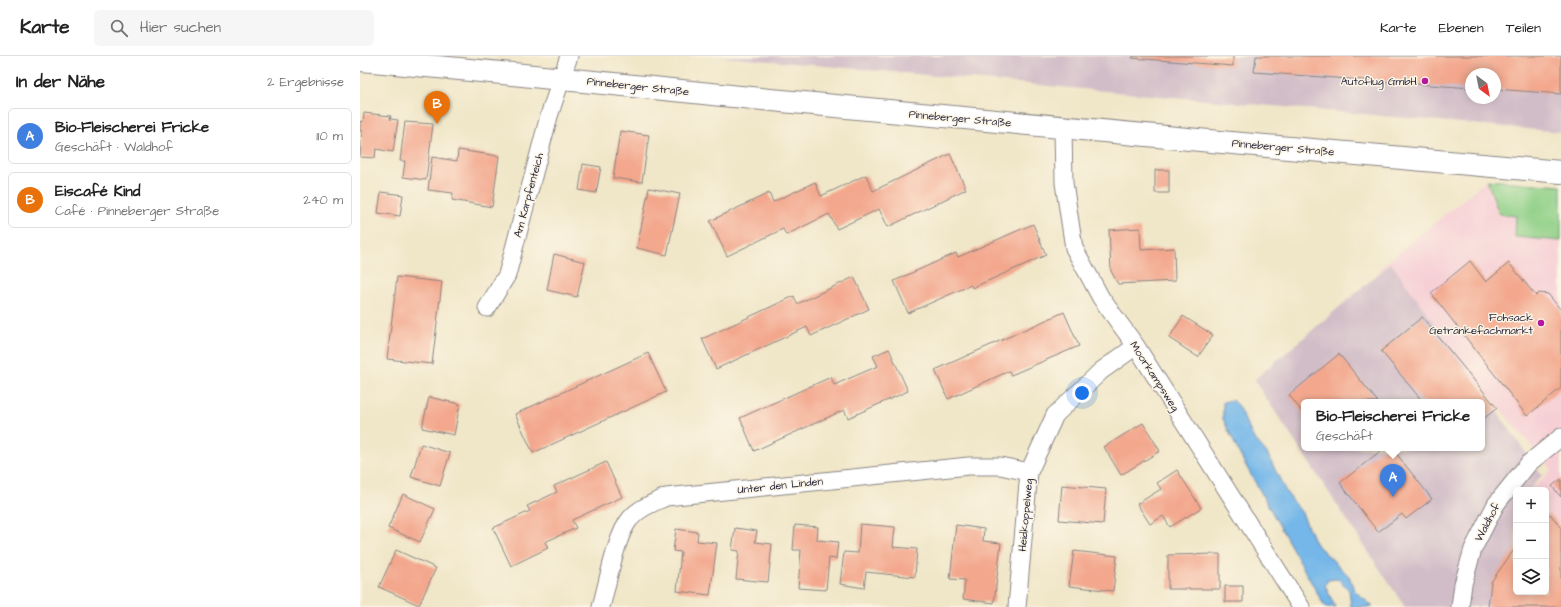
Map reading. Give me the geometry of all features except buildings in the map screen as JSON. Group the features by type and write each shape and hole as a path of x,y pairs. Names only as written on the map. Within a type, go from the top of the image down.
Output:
{"main road":[{"name":"Pinneberger Straße","path":"360,60 561,78 1064,128 1561,172"}],"street":[{"name":"Am Karpfenteich","path":"487,308 507,275 549,116 569,56"},
{"name":"Moorkampsweg","path":"1064,128 1064,184 1074,248 1101,298 1136,346 1301,607"},
{"name":"Heidkoppelweg","path":"1017,607 1029,472 1055,415 1101,371 1136,346"},
{"name":"Waldhof","path":"1460,607 1463,584 1473,549 1496,504 1529,463 1561,437"},
{"name":"Unter den Linden","path":"601,607 620,537 629,520 645,506 666,497 969,466 1000,466 1029,472"}],"shaded area":[{"path":"715,56 1561,56 1561,132"},
{"path":"1487,180 1561,187 1561,530 1549,516 1549,487 1533,487 1552,470 1380,268"},
{"path":"1391,263 1542,475 1532,487 1513,487 1513,595 1549,595 1549,516 1561,530 1561,607 1405,607 1301,451 1485,451 1485,399 1301,399 1301,451 1254,380"}],"green space":[{"path":"1487,180 1561,186 1561,241 1515,237 1516,216 1499,214"}],"water":[{"path":"1232,400 1238,406 1253,437 1267,453 1286,492 1302,513 1315,543 1349,576 1354,590 1373,607 1351,607 1349,590 1338,579 1328,580 1325,585 1335,607 1325,607 1240,455 1223,419 1223,402"}],"place":[{"name":"Autoflug GmbH","path":"1425,81"},
{"name":"Eiscafé Kind","path":"437,124"},
{"name":"Fohsack Getränkefachmarkt","path":"1541,323"},
{"name":"Bio-Fleischerei Fricke","path":"1393,497"}]}
